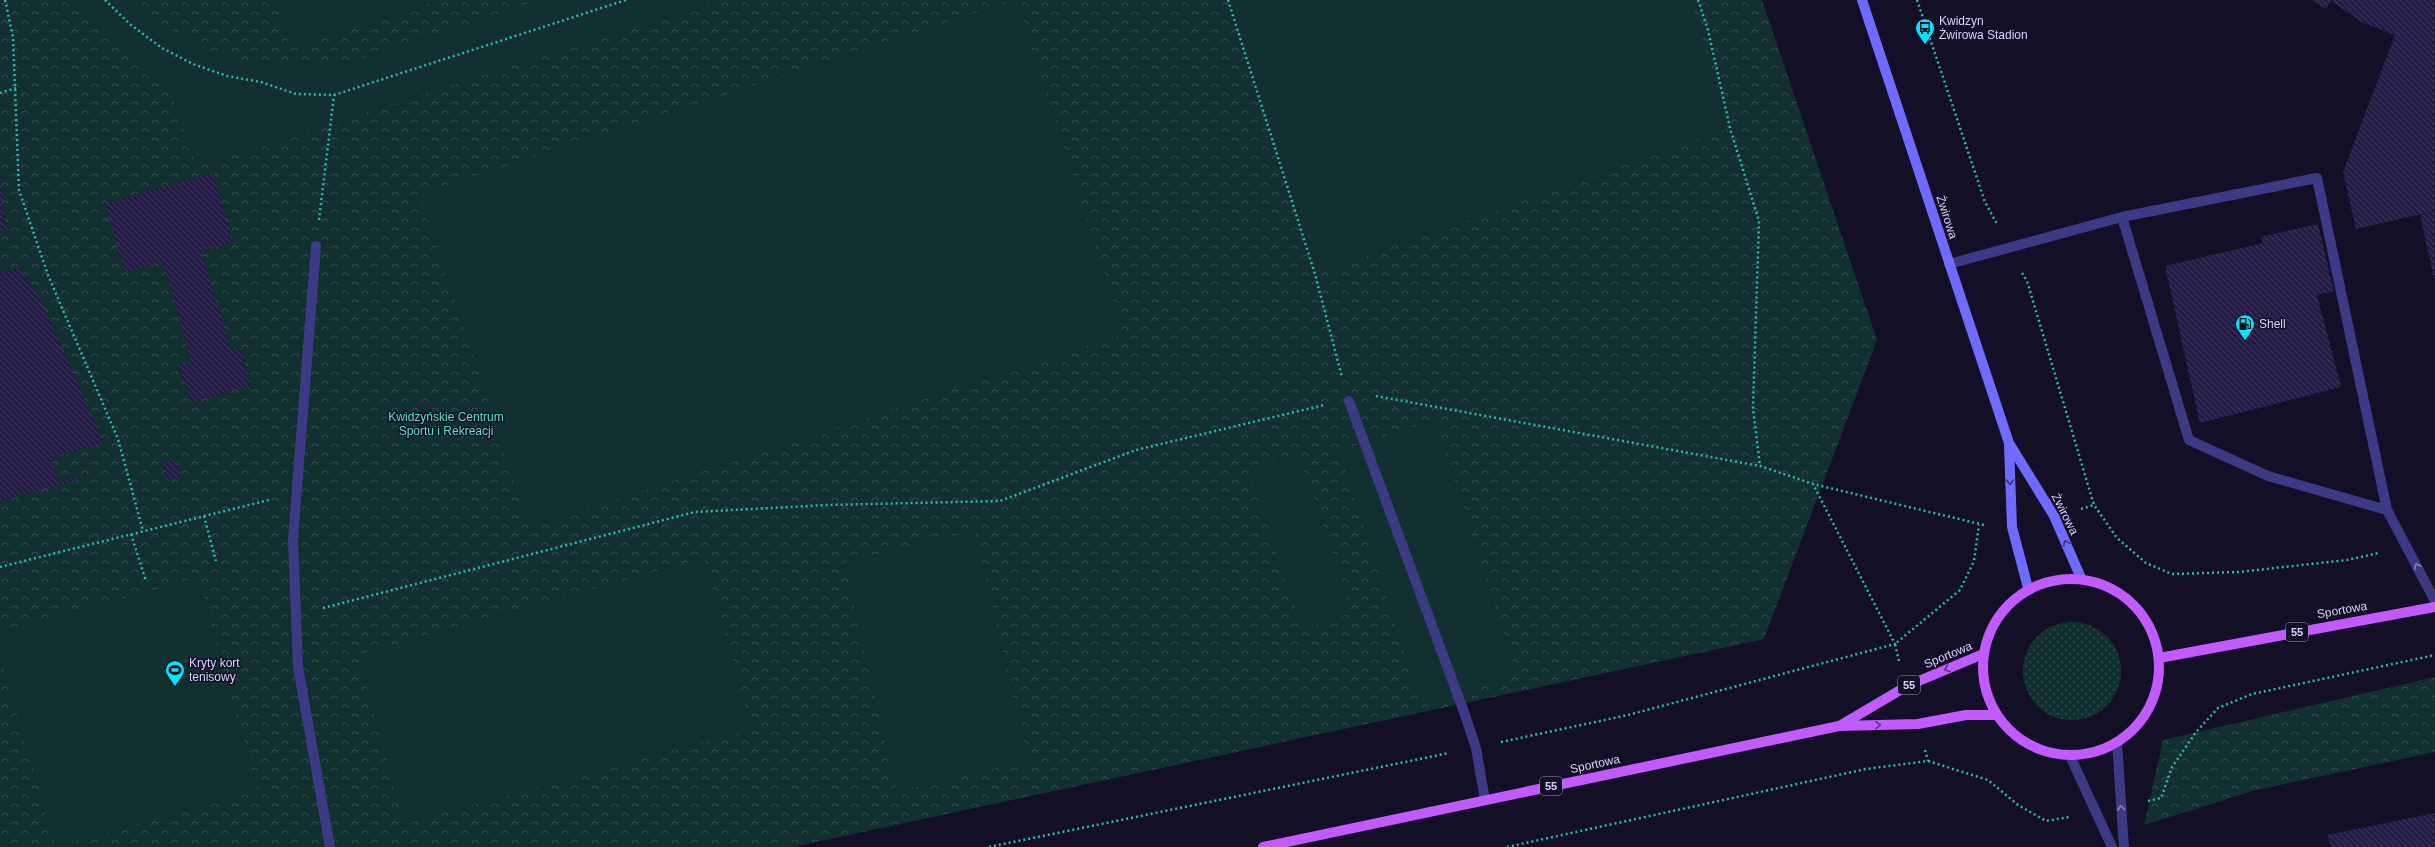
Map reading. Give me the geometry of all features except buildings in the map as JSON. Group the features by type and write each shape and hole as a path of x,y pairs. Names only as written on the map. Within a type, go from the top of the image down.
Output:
{"main road":[{"path":"2081,578 2110,587 2134,604 2151,629 2159,658 2158,683 2150,706 2136,727 2117,743 2094,753 2070,756 2041,750 2015,736 1996,715 1984,686 1983,654 1990,628 2006,605 2028,588 2054,579 2081,578"},
{"name":"Sportowa","path":"2159,658 2435,607"},
{"name":"Sportowa","path":"1839,726 1907,686 1983,654"},
{"name":"Sportowa","path":"1263,847 1839,726 1918,724 1966,715 1996,715"}],"street":[{"name":"Żwirowa","path":"1862,0 2009,442 2054,516 2081,578"},
{"path":"1949,264 2122,217 2316,178 2387,510 2435,601"},
{"path":"2122,217 2189,440 2268,476 2387,510"},
{"path":"316,246 293,539 298,667 330,847"},
{"path":"1349,401 1476,748 1485,800"},
{"name":"Żwirowa","path":"2009,442 2012,527 2028,588"},
{"path":"2117,743 2124,847"},
{"path":"2070,756 2112,847"}],"path":[{"path":"5,0 13,37 20,190 48,274 118,439 143,531"},
{"path":"105,0 131,25 150,39 193,64 227,76 261,82 296,94 334,95 626,0"},
{"path":"1228,0 1315,274 1349,401"},
{"path":"1698,0 1708,30 1730,128 1759,221 1753,408 1760,466"},
{"path":"0,93 16,88"},
{"path":"316,246 334,95"},
{"path":"296,615 695,512 827,505 1000,501 1136,450 1293,411 1375,396 1760,466 1813,484 1979,524 1974,561 1960,590 1938,610 1895,644 1628,715 1476,748 989,847"},
{"path":"1813,484 1895,644"},
{"path":"0,567 297,494"},
{"path":"2094,506 2117,538 2146,563 2172,574 2239,572 2340,560 2407,548"},
{"path":"204,516 216,561"},
{"path":"131,534 146,581"},
{"path":"2252,694 2435,655"},
{"path":"1507,847 1866,769 1928,761"}],"green space":[{"name":"Kwidzyńskie Centrum Sportu i Rekreacji","path":"0,0 1762,0 1877,340 1764,639 793,847 0,847"},
{"path":"75,0 134,0 150,16 205,50 261,66 361,59 540,0 722,0 196,166 167,80 132,61 80,8"},
{"path":"274,0 440,0 290,49"},
{"path":"1016,0 1124,334 529,528 420,194"},
{"path":"1228,0 1690,0 1730,128 1315,274"},
{"path":"1435,420 1517,675 1421,705 1339,451"},
{"path":"1299,454 1352,613 1303,630 1249,471"},
{"path":"975,531 1028,761 897,791 844,562"},
{"path":"704,558 752,729 404,824 358,655"},
{"path":"198,578 258,791 56,847 0,657 0,632"},
{"path":"2072,622 2091,626 2107,636 2117,652 2121,671 2117,690 2107,706 2091,716 2072,720 2053,716 2037,706 2027,690 2023,671 2027,652 2037,636 2053,626"},
{"path":"2435,677 2435,752 2256,790 2144,825 2163,740"}],"place":[{"name":"Kwidzyn Żwirowa Stadion","path":"1925,45"},
{"name":"Shell","path":"2245,341"},
{"name":"Kryty kort tenisowy","path":"175,687"}]}
